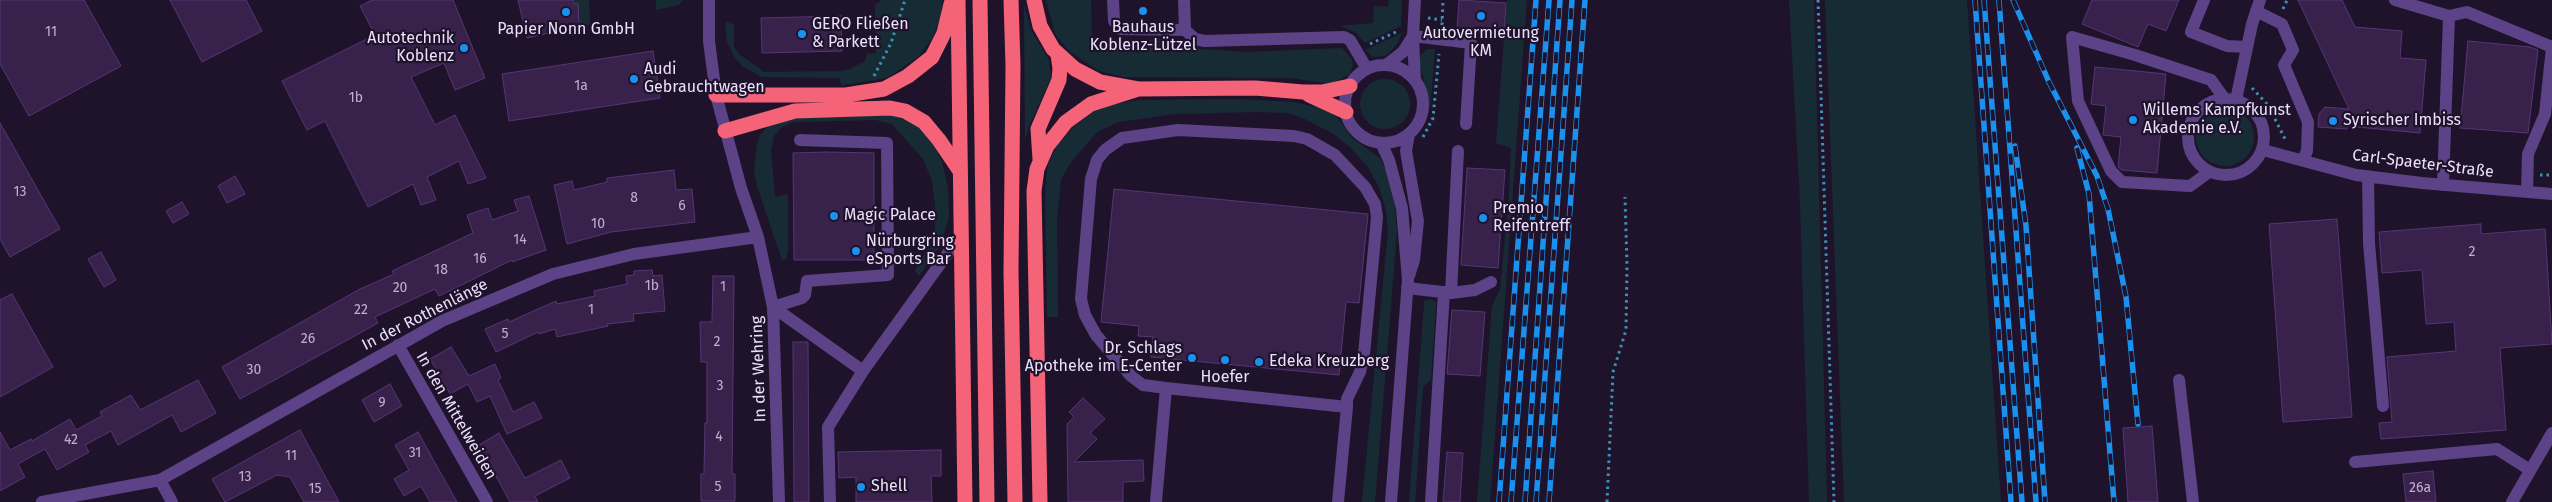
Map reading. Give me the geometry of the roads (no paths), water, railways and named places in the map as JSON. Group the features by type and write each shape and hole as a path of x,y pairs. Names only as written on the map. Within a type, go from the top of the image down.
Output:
{"highway":[{"path":"716,95 846,95 874,92 898,83 932,58 944,33 953,0"},
{"path":"958,0 965,502"},
{"path":"980,0 987,502"},
{"path":"1012,0 1011,271 1015,502"},
{"path":"1034,0 1043,35 1058,55 1091,78 1138,89 1255,88 1322,92 1350,86"},
{"path":"1040,502 1034,192 1040,159 1038,129 1059,80 1058,55"},
{"path":"1040,159 1055,133 1078,112 1100,100 1138,89"},
{"path":"1303,92 1346,112"},
{"path":"725,131 795,111 890,108 911,114 924,122 939,140 960,172"}],"street":[{"name":"In der Wehring","path":"709,0 709,41 716,95 725,131 758,237 773,308 779,502"},
{"path":"1113,0 1114,21 1120,30 1185,30"},
{"path":"1184,0 1185,30 1189,35 1205,41 1344,37 1355,48 1367,69"},
{"path":"1407,284 1414,260 1418,221 1406,150 1410,134 1419,122 1423,108 1421,93 1415,80 1413,36 1415,0"},
{"path":"2204,0 2191,32 2227,46 2247,47"},
{"path":"2395,0 2449,16 2467,12 2552,47 2545,114 2528,154 2527,192"},
{"path":"2230,99 2239,83 2258,6 2282,24 2293,50 2284,65 2308,122 2305,156"},
{"path":"2443,185 2449,16"},
{"path":"1413,36 1471,43 1466,124"},
{"path":"1386,65 1403,52 1413,36"},
{"path":"2209,172 2190,186 2122,182 2111,171 2078,100 2072,37 2211,80 2230,99 2251,107 2259,118 2264,136 2263,150 2252,166 2241,173 2222,176 2209,172 2200,166 2192,156 2187,137 2188,130 2198,110 2209,102 2230,99"},
{"path":"1410,134 1396,142 1372,142 1358,134 1348,120 1345,103 1350,86 1367,69 1386,65 1399,68 1415,80"},
{"path":"1338,502 1347,399 1360,372 1364,354 1377,217 1375,204 1365,187 1335,155 1308,139 1294,136 1198,130 1145,133 1122,138 1113,143 1097,160 1091,179 1082,307 1100,341 1131,376 1143,385 1346,407"},
{"path":"773,308 802,298 805,295 807,282 888,275 887,143 800,140"},
{"path":"1381,143 1389,160 1402,208 1407,284 1391,502"},
{"name":"Carl-Spaeter-Straße","path":"2263,150 2305,156 2368,176 2443,185 2552,194"},
{"path":"1431,502 1458,151"},
{"path":"2368,176 2370,251 2383,406"},
{"path":"830,502 828,427 863,371 961,235"},
{"name":"In der Rothenlänge","path":"42,502 160,480 450,317 553,274 634,254 758,237"},
{"path":"1407,284 1448,292 1475,290 1491,282"},
{"path":"773,308 863,371"},
{"name":"In den Mittelweiden","path":"398,345 487,502"},
{"path":"2179,380 2193,502"},
{"path":"1156,502 1166,388"},
{"path":"2512,502 2552,433"},
{"path":"2356,462 2497,449 2530,470"},
{"path":"160,480 172,502"}],"railway":[{"path":"1499,502 1536,0"},
{"path":"1511,502 1549,0"},
{"path":"1525,502 1560,0"},
{"path":"1536,502 1572,0"},
{"path":"1549,502 1585,0"},
{"path":"1975,0 2011,502"},
{"path":"1984,0 2022,502"},
{"path":"1999,0 2036,502"},
{"path":"2013,0 2049,82 2097,176 2108,209 2126,297 2138,424"},
{"path":"2015,146 2026,226 2045,502"},
{"path":"2077,148 2089,194 2114,502"}],"place":[{"name":"Bauhaus Koblenz-Lützel","path":"1143,11"},
{"name":"Papier Nonn GmbH","path":"566,12"},
{"name":"Autovermietung KM","path":"1481,16"},
{"name":"GERO Fließen & Parkett","path":"802,34"},
{"name":"Autotechnik Koblenz","path":"464,48"},
{"name":"Audi Gebrauchtwagen","path":"634,79"},
{"name":"Willems Kampfkunst Akademie e.V.","path":"2133,120"},
{"name":"Syrischer Imbiss","path":"2333,121"},
{"name":"Magic Palace","path":"834,216"},
{"name":"Premio Reifentreff","path":"1483,218"},
{"name":"Nürburgring eSports Bar","path":"856,251"},
{"name":"Dr. Schlags Apotheke im E-Center","path":"1192,358"},
{"name":"Hoefer","path":"1225,360"},
{"name":"Edeka Kreuzberg","path":"1259,362"},
{"name":"Shell","path":"861,487"}]}
